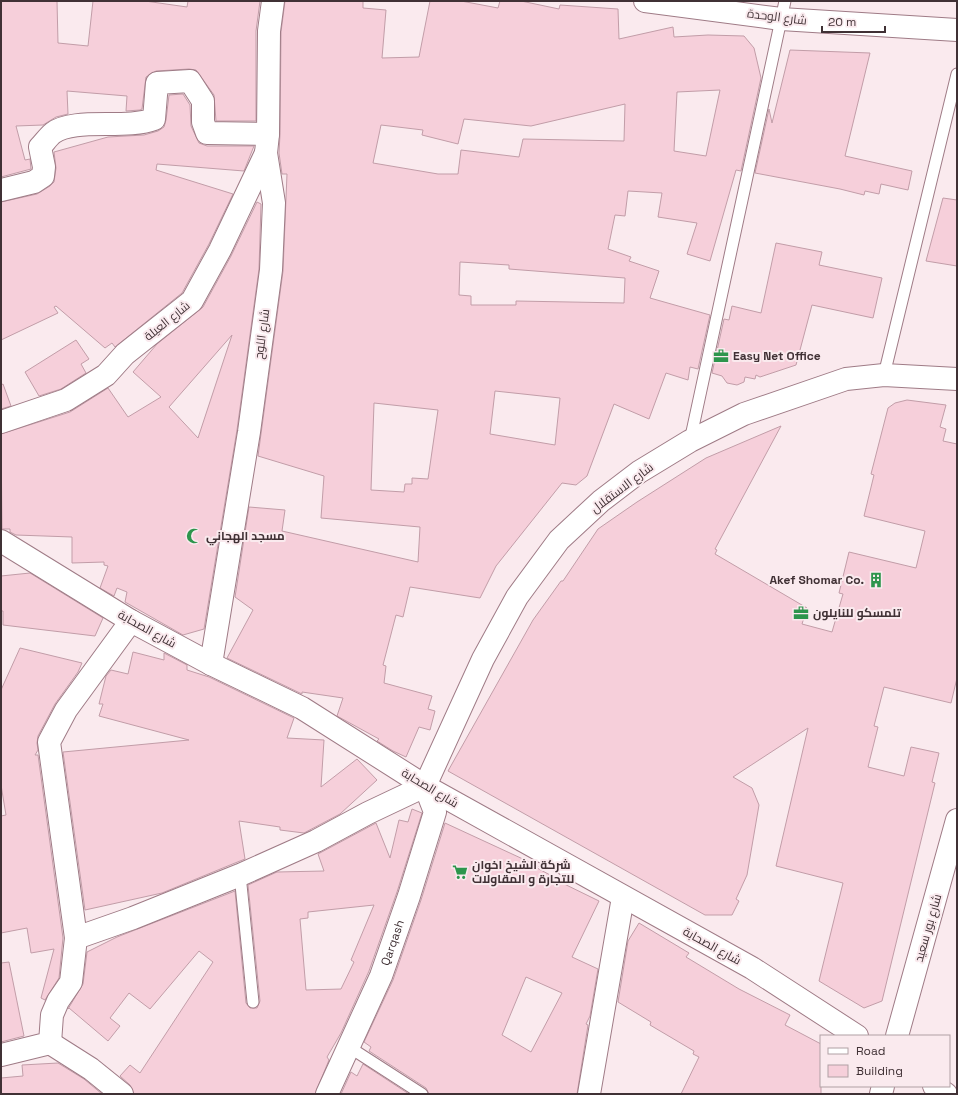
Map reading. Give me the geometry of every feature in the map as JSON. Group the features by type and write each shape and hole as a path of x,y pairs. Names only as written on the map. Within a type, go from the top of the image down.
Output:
{"street":[{"name":"شارع اللوح","path":"211,664 249,432 271,270 274,203 267,143 269,31 273,1"},
{"name":"شارع الوحدة","path":"646,1 783,10 957,30"},
{"path":"1,190 34,182 43,176 44,168 40,147 53,132 73,126 142,124 154,120 157,83 190,81 203,101 203,122 207,133 267,143"},
{"name":"شارع العيلة","path":"1,422 66,400 106,375 125,354 192,301 220,250 267,143"},
{"name":"شارع الاستقلال","path":"425,786 483,659 517,597 559,540 601,501 639,472 690,441 744,414 846,379 884,375 957,379"},
{"name":"شارع الصحابة","path":"1,541 131,621 211,664 302,708 425,786 752,968 855,1035"},
{"path":"50,1043 52,1016 58,1001 70,982 76,938 49,742 66,710 131,621"},
{"path":"76,938 132,918 240,875 316,841 368,813 425,786"},
{"name":"Qarqash","path":"327,1094 381,976 409,896 435,812 425,786"},
{"name":"شارع بور سعيد","path":"897,1035 953,858 957,820"},
{"path":"589,1094 623,897"},
{"path":"1,1055 50,1043 91,1069 122,1094"},
{"path":"936,1087 946,1094"}],"lane":[{"path":"690,441 783,10"},
{"path":"884,375 957,74"},
{"path":"240,875 253,1002"},
{"path":"349,1047 422,1094"}],"building":[{"path":"1,1 57,1 58,43 88,46 93,1 145,1 187,7 188,1 260,1 256,31 256,121 216,121 214,95 196,70 156,71 146,77 142,109 140,110 126,111 127,96 67,91 68,114 56,117 43,125 16,126 25,160 30,159 31,169 1,177"},
{"path":"285,1 363,1 363,8 386,10 382,58 419,57 430,1 461,1 498,8 500,1 521,1 559,9 560,5 618,9 619,39 673,27 674,37 708,35 744,36 754,48 761,78 741,171 736,170 710,261 687,254 697,223 658,217 662,193 628,191 625,216 615,215 608,249 631,257 629,261 659,271 650,298 710,315 698,369 690,367 688,380 666,373 649,419 614,404 587,476 576,485 562,483 496,566 480,598 410,587 403,617 396,615 383,665 386,666 384,683 432,696 428,709 435,711 430,730 419,727 406,757 377,741 379,739 337,716 343,698 302,692 302,694 227,658 253,610 235,597 249,507 285,510 282,531 418,562 420,527 321,518 324,476 258,456 283,271 287,174 282,174 279,153 281,32","holes":["720,90 706,156 674,151 677,92","625,104 624,141 523,139 519,157 461,150 458,174 438,174 373,163 381,125 423,130 422,135 458,144 464,119 531,126","460,262 509,265 509,269 625,278 624,303 516,301 516,305 471,305 471,296 459,295","495,391 560,398 555,445 490,434","374,403 438,410 428,479 412,478 412,484 405,484 404,492 371,490"]},
{"path":"790,50 870,53 845,156 912,171 908,190 881,184 879,194 865,191 864,195 755,173 769,109 772,123"},
{"path":"183,94 190,105 191,126 199,143 207,146 254,146 244,171 157,164 156,170 233,194 209,244 182,293 115,347 112,343 105,348 56,306 54,307 58,313 1,340 1,202 37,194 50,186 54,182 56,168 54,152 108,137 144,135 158,131 164,127 169,95"},
{"path":"943,198 957,200 957,266 926,261"},
{"path":"257,202 261,204 259,269 237,430 204,629 183,635 125,602 127,592 117,588 114,596 100,588 108,566 104,565 104,562 72,563 72,537 16,535 10,532 10,529 2,529 1,434 70,412 108,388 128,417 161,397 133,372 157,344 203,307 231,256","holes":["232,335 198,438 169,407"]},
{"path":"776,243 822,252 819,265 882,278 873,318 812,305 796,365 760,377 756,375 755,379 745,377 744,382 737,385 727,383 722,376 712,373 724,319 729,320 732,306 761,313"},
{"path":"76,340 89,359 81,364 86,373 61,389 39,396 25,372"},
{"path":"3,384 11,406 1,409 1,385"},
{"path":"907,400 946,405 940,427 946,429 943,441 957,444 957,678 951,703 884,687 874,726 878,727 868,767 904,776 911,747 939,753 932,782 935,783 882,1001 864,1008 819,981 843,883 776,866 808,728 733,777 752,788 759,805 747,875 736,899 739,901 732,915 705,915 448,771 533,620 561,581 563,581 598,529 706,458 781,426 715,549 717,550 715,554 807,608 802,624 832,632 843,594 839,593 849,552 916,568 925,531 864,516 874,475 871,474 888,408 895,403"},
{"path":"30,573 103,618 95,636 3,625 3,611 1,611 1,576"},
{"path":"20,648 82,663 78,672 55,704 38,736 38,750 35,755 38,755 63,938 59,978 45,1000 41,998 54,949 31,953 27,928 1,933 1,816 6,815 1,785 1,690"},
{"path":"133,652 164,660 164,653 187,665 187,670 209,677 294,718 287,738 324,740 321,787 357,759 377,780 340,814 304,833 280,830 280,827 239,821 245,859 162,893 85,910 63,752 189,740 99,716 103,704 99,704 106,676 111,670 128,674"},
{"path":"412,809 422,813 397,892 369,971 341,1033 327,1057 329,1060 315,1094 134,1094 130,1085 120,1076 130,1065 140,1073 213,962 199,951 150,1009 129,993 110,1018 120,1026 108,1041 69,1008 68,1009 83,984 87,952 117,937 235,891 246,1003 250,1008 257,1008 260,1001 248,885 277,872 324,871 318,854 376,823 390,858 399,820 408,822","holes":["374,905 351,960 354,962 341,989 306,990 300,919 308,918 308,912"]},
{"path":"445,823 538,866 537,868 552,876 552,878 599,901 572,957 598,969 590,1016 586,1024 588,1025 577,1094 429,1094 426,1088 369,1051 371,1047 364,1042 393,980 421,900","holes":["526,977 562,993 531,1052 502,1035"]},
{"path":"639,923 689,953 686,957 739,989 790,1015 785,1025 820,1043 821,1094 681,1094 699,1057 693,1054 694,1051 650,1025 651,1022 618,1002 628,941"},
{"path":"9,962 24,1036 1,1042 1,963"},
{"path":"58,1063 84,1079 102,1094 1,1094 1,1078 23,1076 22,1065"},
{"path":"363,1064 409,1094 341,1094 351,1072 357,1076"}],"place":[{"name":"Easy Net Office","path":"721,356"},
{"name":"مسجد الهجاني","path":"194,536"},
{"name":"Akef Shomar Co.","path":"876,580"},
{"name":"تلمسكو للنايلون","path":"801,613"},
{"name":"شركة الشيخ اخوان للتجارة و المقاولات","path":"460,872"}]}
